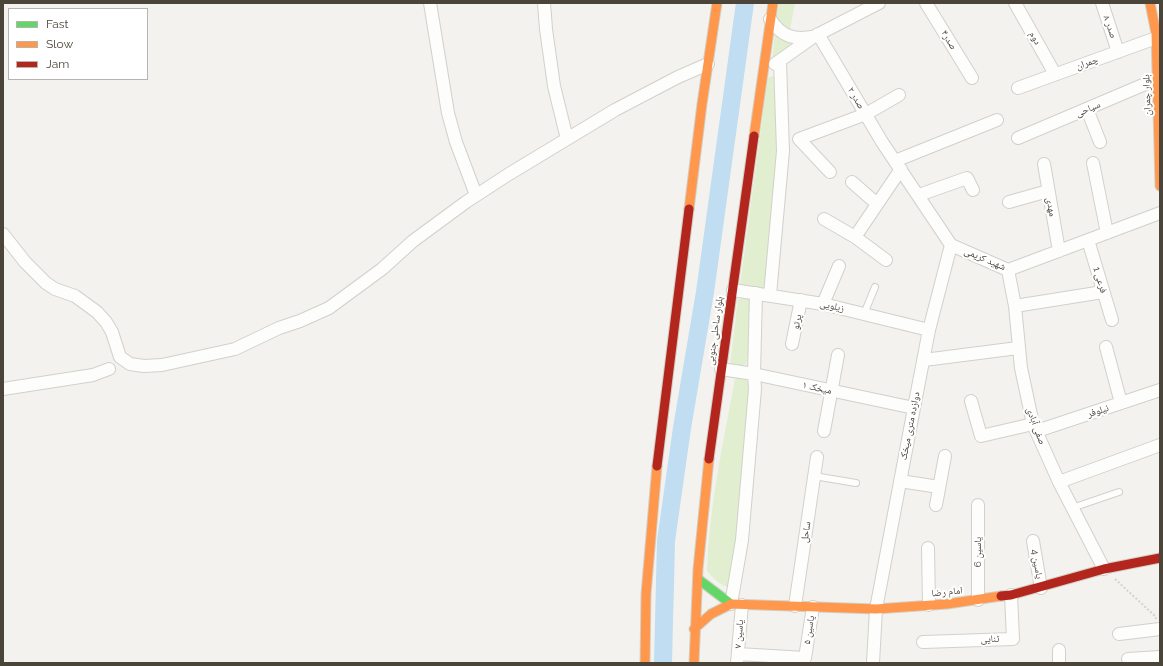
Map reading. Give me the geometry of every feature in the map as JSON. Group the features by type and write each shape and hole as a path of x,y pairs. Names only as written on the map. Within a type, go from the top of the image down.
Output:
{"main road":[{"path":"645,663 646,594 654,487 717,3"},
{"name":"بلوار ساحلی جنوبی","path":"694,663 694,629 702,518 721,369 773,3"},
{"name":"بلوار چمران","path":"1150,3 1156,38 1160,186"},
{"name":"امام رضا","path":"737,605 876,609 978,600 1012,595 1104,569 1160,558"},
{"path":"698,579 737,605"},
{"path":"694,629 706,616 717,609 737,605"}],"street":[{"path":"430,3 448,113 456,142 476,195"},
{"path":"544,3 554,86 567,139"},
{"path":"762,73 816,35 879,3"},
{"name":"صدر۴","path":"926,3 972,78"},
{"name":"دوم","path":"1015,3 1055,74"},
{"name":"صدر ۸","path":"1102,3 1118,52"},
{"path":"770,19 782,33 791,37 802,39 816,35"},
{"name":"صدر ۲","path":"816,35 898,165"},
{"name":"چمران","path":"1018,88 1156,38"},
{"path":"770,295 783,151 780,61"},
{"path":"3,234 25,262 46,283 54,289 75,296 97,312 112,332 120,357 130,364 144,366 162,365 234,349 279,328 300,321 329,308 476,195 615,110 678,77 708,64"},
{"name":"سیاحی","path":"1018,138 1157,79"},
{"path":"830,172 799,139 866,114 899,95"},
{"path":"1087,109 1100,142"},
{"path":"855,238 878,204 898,165 997,120"},
{"path":"1093,163 1107,233"},
{"name":"مهدی","path":"1044,164 1059,251"},
{"name":"شهید کریمی","path":"898,165 951,245 1008,270 1160,213"},
{"path":"919,195 967,178 973,190"},
{"path":"852,182 878,204"},
{"path":"1009,202 1048,191"},
{"path":"824,220 855,238 886,260"},
{"name":"فرعی 1","path":"1088,240 1112,320"},
{"name":"دوازده متری میخک","path":"873,663 876,609 929,330 951,245"},
{"path":"823,304 840,266"},
{"name":"صفی آبادی","path":"1008,270 1015,306 1018,348 1024,387 1035,428 1059,482 1104,569"},
{"name":"زیلویی","path":"732,290 823,304 929,330"},
{"path":"1015,306 1103,292"},
{"name":"یاسین ۷","path":"738,658 737,605 755,389 756,293"},
{"name":"پرتو","path":"792,344 801,300"},
{"path":"109,369 114,358 116,346"},
{"path":"1106,347 1121,403"},
{"path":"924,360 1018,348"},
{"path":"824,431 838,355"},
{"path":"3,389 88,376 128,362"},
{"name":"میخک ۱","path":"721,369 754,374 914,408"},
{"name":"نیلوفر","path":"971,402 981,436 1035,428 1160,390"},
{"path":"1059,482 1160,445"},
{"path":"936,505 945,456"},
{"name":"ساحل","path":"795,606 818,457"},
{"path":"900,481 939,486"},
{"name":"یاسین 6","path":"978,505 978,600"},
{"name":"یاسین 4","path":"1033,541 1041,588"},
{"path":"928,548 929,605"},
{"name":"ثنایی","path":"922,642 1014,639 1012,595"},
{"name":"یاسین ۵","path":"738,658 805,658 813,607"},
{"path":"1118,634 1159,625"},
{"path":"1059,650 1059,663"},
{"path":"1128,659 1160,657"}],"lane":[{"path":"864,314 875,287"},
{"path":"814,476 856,482"},
{"path":"1072,508 1119,492"}],"path":[{"path":"1104,569 1155,616 1159,625"}],"green space":[{"path":"779,3 795,3 790,30 776,20"},
{"path":"775,35 794,45 772,59"},
{"path":"773,76 777,78 777,150 766,290 740,285 768,77"},
{"path":"753,298 748,357 746,364 742,366 730,365 738,299"},
{"path":"739,377 754,384 732,588 715,580 707,571 708,547 717,475 735,379"}],"waterway":[{"path":"663,663 666,541 682,428 705,292 745,3"}],"traffic: fast":[{"path":"698,579 731,604"}],"traffic: slow":[{"path":"689,209 702,104 717,3"},
{"path":"754,136 773,3"},
{"path":"1150,3 1156,33 1160,186"},
{"path":"694,663 698,569 709,459"},
{"path":"645,663 646,594 657,466"},
{"path":"694,629 711,614 731,604 876,609 947,604 1001,596"}],"traffic: jam":[{"path":"709,459 754,136"},
{"path":"657,466 689,209"},
{"path":"1001,596 1011,595 1104,569 1160,558"}]}
